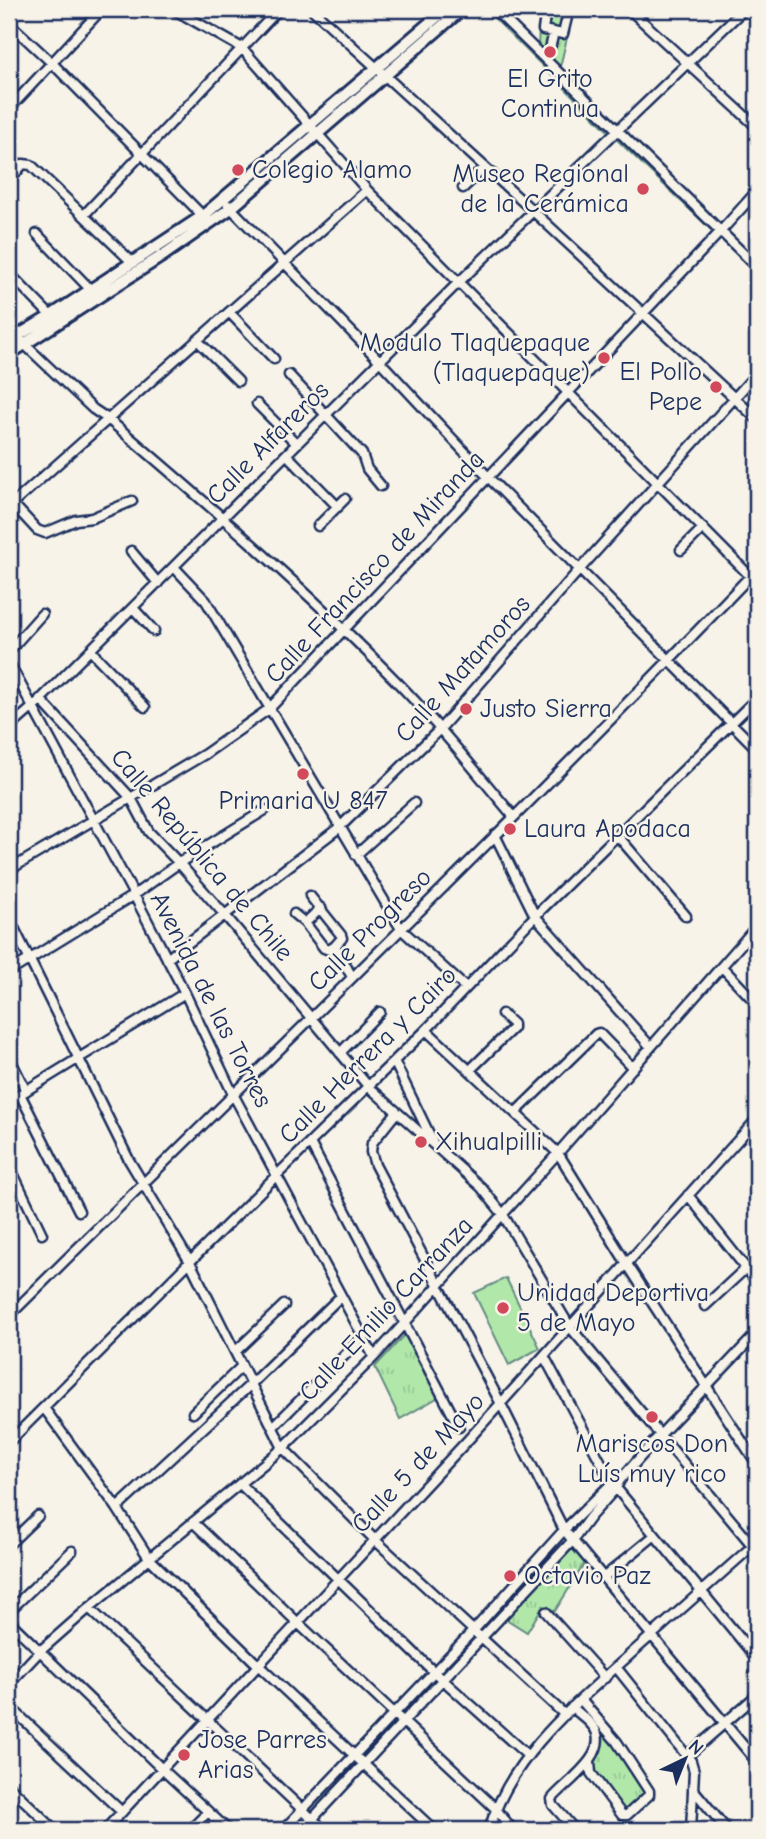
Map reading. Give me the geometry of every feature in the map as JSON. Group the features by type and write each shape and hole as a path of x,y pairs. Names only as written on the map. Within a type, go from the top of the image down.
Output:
{"main road":[{"path":"380,72 446,9"},
{"path":"17,341 199,231 380,72 462,9"},
{"path":"9,354 17,341 51,316 204,216 227,204"}],"street":[{"path":"9,110 102,9"},
{"path":"173,9 242,48 367,190 568,394 755,576"},
{"path":"84,215 279,9"},
{"path":"312,9 757,419"},
{"path":"494,9 757,267"},
{"path":"546,9 542,30 563,34 569,9"},
{"path":"629,9 757,127"},
{"name":"Calle Alfareros","path":"9,728 224,518 458,283 744,9"},
{"path":"9,23 204,216"},
{"path":"547,61 554,32"},
{"path":"9,181 25,163 31,165 132,262"},
{"path":"463,188 485,167"},
{"path":"132,501 92,519 76,520 45,533 37,530 11,506 367,190"},
{"name":"Calle Francisco de Miranda","path":"9,870 205,754 269,709 757,191"},
{"path":"227,204 489,478 757,749"},
{"path":"37,234 91,290"},
{"path":"10,276 51,316"},
{"path":"229,312 274,359"},
{"path":"197,340 238,381"},
{"path":"17,341 93,409 224,518 344,630 440,729 514,817"},
{"name":"Calle Matamoros","path":"167,959 340,827 440,729 658,481 757,373"},
{"path":"289,375 362,454 367,469 381,486"},
{"path":"257,404 297,444"},
{"path":"286,455 338,507"},
{"path":"318,526 345,499"},
{"path":"681,550 703,528"},
{"path":"131,551 158,583"},
{"path":"174,567 206,601 401,929 466,988"},
{"name":"Calle Progreso","path":"9,1316 755,576"},
{"path":"133,608 153,631"},
{"path":"9,651 42,614"},
{"path":"90,650 145,706"},
{"name":"Avenida de las Torres","path":"9,663 134,895 233,1094 374,1357"},
{"name":"Calle Herrera y Cairo","path":"9,1443 426,1030 535,916 757,698"},
{"name":"Calle República de Chile","path":"40,699 131,798 149,832 224,915 368,1086 481,1187 502,1213 570,1327 756,1546"},
{"path":"356,855 414,803"},
{"path":"9,972 265,810"},
{"path":"495,835 535,916 651,1047"},
{"path":"617,835 686,916"},
{"path":"294,914 305,923 324,948 329,950 335,946 341,935 310,896"},
{"path":"305,923 321,908"},
{"path":"9,918 129,1160 190,1262 284,1448 375,1540 565,1715"},
{"name":"Calle Emilio Carranza","path":"9,1684 39,1652 89,1608 284,1448 374,1357 757,926"},
{"path":"335,946 352,977"},
{"path":"722,967 757,1004"},
{"path":"9,1101 185,993"},
{"path":"340,1053 380,1012"},
{"path":"470,1070 513,1028 513,1024 502,1014"},
{"path":"426,1030 558,1153 626,1264 757,1464"},
{"path":"515,1113 596,1034 601,1035 633,1068"},
{"path":"10,1059 79,1211"},
{"path":"394,1061 435,1147"},
{"path":"396,1113 372,1143 372,1156 564,1530 757,1762"},
{"name":"Calle 5 de Mayo","path":"105,1830 501,1404 757,1119"},
{"path":"310,1143 459,1427"},
{"path":"9,1165 42,1234"},
{"path":"688,1195 757,1282"},
{"path":"705,1306 746,1268"},
{"path":"117,1508 341,1296"},
{"path":"235,1352 284,1305"},
{"path":"302,1830 573,1540 616,1484 757,1333"},
{"path":"273,1427 363,1337"},
{"path":"544,1356 616,1484 757,1659"},
{"path":"193,1413 242,1366"},
{"path":"44,1408 117,1508 149,1558 258,1665 434,1830"},
{"path":"283,1830 435,1672 564,1530 616,1484"},
{"path":"240,1485 435,1672 527,1755"},
{"path":"9,1544 38,1516"},
{"path":"193,1522 495,1808 513,1830"},
{"path":"604,1577 655,1535"},
{"path":"489,1830 495,1808 510,1779 527,1755 572,1707 701,1591 756,1546"},
{"path":"9,1611 72,1551"},
{"path":"89,1608 324,1830"},
{"path":"546,1612 605,1678"},
{"path":"9,1621 228,1830"},
{"path":"616,1667 693,1766 691,1830"},
{"path":"687,1756 757,1695"},
{"path":"575,1830 553,1805 552,1799 590,1762 596,1748 599,1728 581,1700"},
{"path":"9,1706 122,1812"},
{"path":"572,1707 617,1742 649,1795 627,1815 622,1815 592,1773 590,1762"},
{"path":"9,1786 54,1830"},
{"path":"694,1789 727,1830"},
{"path":"190,1830 208,1812"}],"green space":[{"path":"485,9 500,9 538,46 542,9 574,9 560,67 757,260 757,274 612,135"},
{"path":"506,1278 540,1348 509,1365 474,1293"},
{"path":"408,1331 442,1395 400,1419 375,1367"},
{"path":"573,1541 588,1558 555,1611 543,1606 527,1632 503,1617"},
{"path":"580,1701 649,1791 622,1815 591,1773 597,1737 575,1705"}],"place":[{"name":"El Grito Continua","path":"550,52"},
{"name":"Colegio Alamo","path":"238,170"},
{"name":"Museo Regional de la Cerámica","path":"643,189"},
{"name":"Modulo Tlaquepaque (Tlaquepaque)","path":"604,358"},
{"name":"El Pollo Pepe","path":"716,387"},
{"name":"Justo Sierra","path":"466,709"},
{"name":"Primaria U 847","path":"303,774"},
{"name":"Laura Apodaca","path":"510,829"},
{"name":"Xihualpilli","path":"421,1142"},
{"name":"Unidad Deportiva 5 de Mayo","path":"503,1308"},
{"name":"Mariscos Don Luís muy rico","path":"652,1417"},
{"name":"Octavio Paz","path":"510,1576"},
{"name":"Jose Parres Arias","path":"184,1755"}]}
